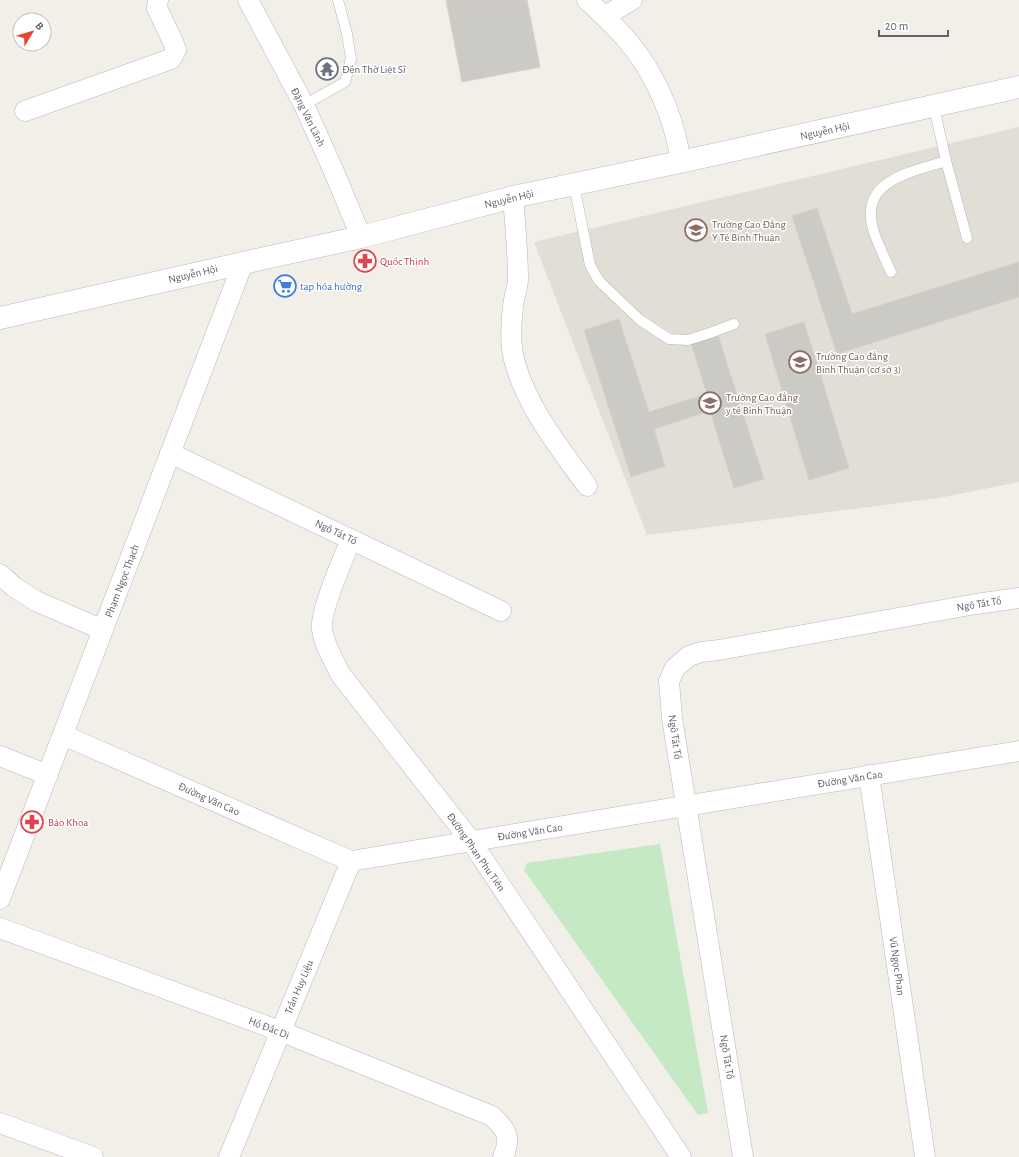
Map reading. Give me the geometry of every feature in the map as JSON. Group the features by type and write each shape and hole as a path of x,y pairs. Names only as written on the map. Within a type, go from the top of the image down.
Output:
{"street":[{"path":"25,111 171,59 176,50 157,8 158,0"},
{"name":"Đặng Văn Lãnh","path":"248,0 304,105 362,237"},
{"path":"587,0 604,16 640,57 656,84 672,123 679,150 680,162"},
{"path":"604,16 632,0"},
{"name":"Nguyễn Hội","path":"0,318 243,262 362,237 513,197 934,107 1019,87"},
{"path":"513,197 518,281 514,298 512,323 512,342 515,362 522,384 540,419 587,486"},
{"name":"Phạm Ngọc Thạch","path":"0,900 243,262"},
{"name":"Ngô Tất Tố","path":"170,453 501,611"},
{"name":"Đường Phan Phu Tiên","path":"351,539 324,610 321,628 328,650 341,675 471,841 681,1157"},
{"path":"0,574 14,587 36,601 103,630"},
{"name":"Ngô Tất Tố","path":"743,1157 672,718 669,681 675,668 689,656 701,652 976,604 1019,598"},
{"name":"Đường Văn Cao","path":"63,735 351,861 1019,751"},
{"path":"0,756 48,775"},
{"name":"Vũ Ngọc Phan","path":"869,776 925,1157"},
{"name":"Trần Huy Liệu","path":"229,1157 351,861"},
{"name":"Hồ Đắc Di","path":"0,928 280,1031 492,1116 507,1133 507,1147 503,1157"},
{"path":"0,1122 93,1157"}],"lane":[{"path":"304,105 345,82 351,59 348,34 338,0"},
{"path":"934,107 946,161 967,238"},
{"path":"891,272 873,228 870,210 877,192 886,184 903,175 946,161"},
{"path":"574,185 590,265 599,281 640,320 669,340 688,340 734,324"}],"shaded area":[{"name":"Trường Cao đẳng Bình Thuận (cơ sở 3)","path":"1019,127 1019,482 939,498 647,535 534,242"}],"green space":[{"path":"660,844 708,1113 698,1115 524,870 527,863"}],"building":[{"path":"446,0 527,0 540,67 462,82"},
{"path":"817,208 852,314 1019,262 1019,297 837,354 792,216"},
{"name":"Trường Cao đẳng y tế Bình Thuận","path":"619,319 649,412 707,394 691,343 718,335 764,479 734,488 710,411 654,429 665,466 631,477 584,330"},
{"path":"804,322 849,468 809,480 765,334"}],"place":[{"name":"Đền Thờ Liệt Sĩ","path":"327,69"},
{"name":"Trường Cao Đẳng Y Tế Bình Thuận","path":"696,230"},
{"name":"Quốc Thịnh","path":"365,261"},
{"name":"tạp hóa hường","path":"285,286"},
{"name":"Trường Cao đẳng Bình Thuận (cơ sở 3)","path":"800,362"},
{"name":"Trường Cao đẳng y tế Bình Thuận","path":"710,403"},
{"name":"Bảo Khoa","path":"32,822"}]}
